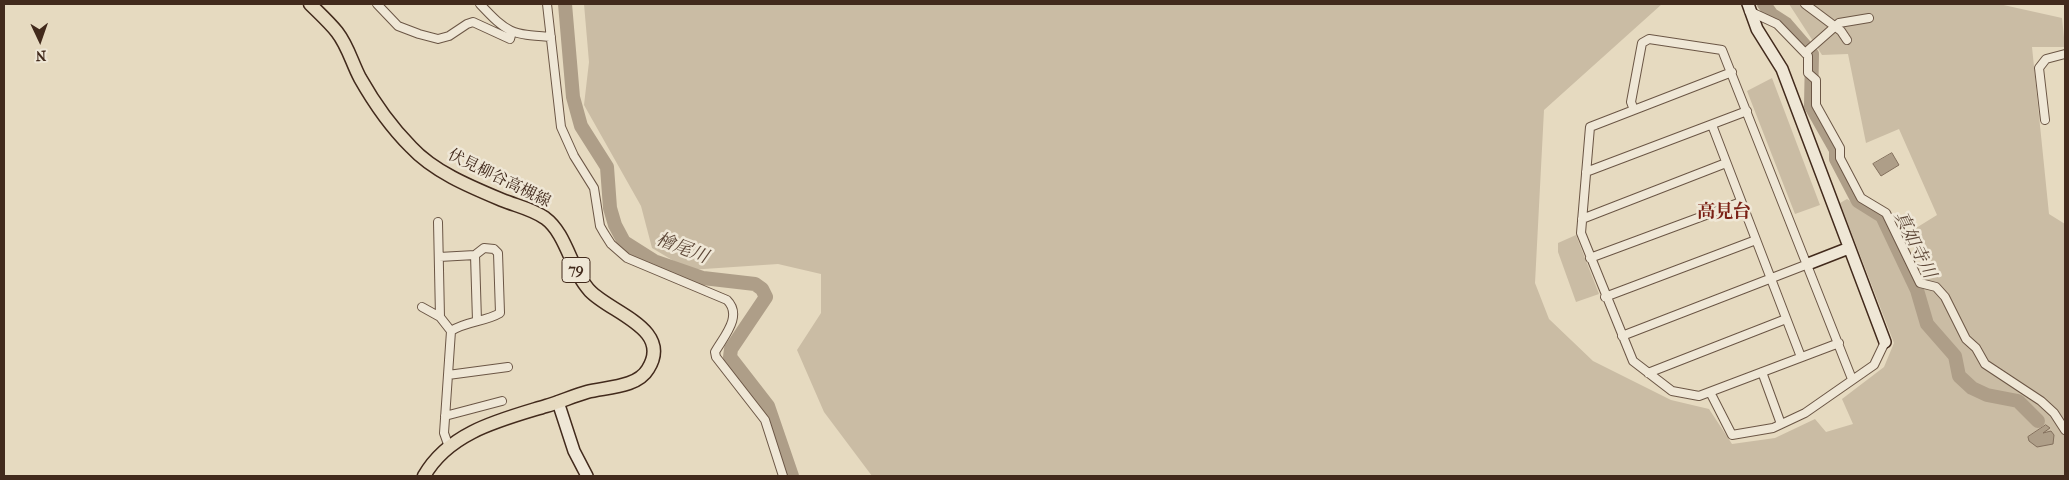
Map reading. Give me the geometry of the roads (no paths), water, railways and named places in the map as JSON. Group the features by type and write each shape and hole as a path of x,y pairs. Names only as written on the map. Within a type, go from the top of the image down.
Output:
{"main road":[{"name":"伏見柳谷高槻線","path":"310,4 338,33 368,91 410,147 437,168 504,201 533,210 548,220 584,284 598,300 642,326 650,338 653,360 642,376 625,384 586,392 483,426 440,453 424,476"}],"street":[{"path":"377,4 398,26 438,39 449,36 473,22 510,39 512,32"},
{"path":"480,4 512,32 552,37"},
{"path":"547,4 561,127 574,156 594,188 600,226 611,244 627,258 727,300 732,305 734,318 715,352 716,357 765,420 783,476"},
{"path":"1805,4 1835,26 1847,40"},
{"path":"1749,8 1777,24 1808,56 1808,73 1816,80 1816,105 1840,148 1840,158 1861,198 1886,213 1920,283 1936,287 1945,297 1966,339 1976,348 1985,364 2041,401 2054,413 2065,430"},
{"path":"1710,392 1732,435 1781,424 1805,413 1874,365 1885,342 1782,69 1757,29 1749,8"},
{"path":"1805,53 1839,23 1869,18"},
{"path":"1634,110 1631,102 1642,43 1650,38 1722,50 1852,379"},
{"path":"2045,120 2039,68 2046,59 2065,54"},
{"path":"1732,72 1590,126 1581,233 1605,297 1632,361 1672,391 1698,396 1838,343"},
{"path":"1586,172 1747,111"},
{"path":"1712,124 1801,357"},
{"path":"1582,218 1726,163"},
{"path":"1590,258 1741,202"},
{"path":"438,222 440,317"},
{"path":"1605,297 1756,240"},
{"path":"439,257 475,255 484,248 494,248 498,253 500,313 492,318 460,325 451,331"},
{"path":"1622,336 1850,248"},
{"path":"475,255 477,321"},
{"path":"422,307 440,317 451,331 444,433 449,447"},
{"path":"1648,373 1786,319"},
{"path":"448,376 508,367"},
{"path":"1762,372 1781,424"},
{"path":"445,416 502,401"},
{"path":"558,402 574,451 587,476"}],"waterway":[{"name":"檜尾川","path":"565,4 573,97 581,126 607,167 610,208 615,225 624,242 654,261 703,278 755,284 762,289 766,297 731,349 730,357 768,406 792,476"},
{"name":"真如寺川","path":"1764,4 1772,15 1786,24 1812,54 1811,106 1836,150 1836,159 1858,201 1882,216 1917,290 1927,324 1955,356 1959,376 1972,388 1987,395 2018,401 2038,421"}],"district":[{"name":"高見台","path":"1724,213"}]}
